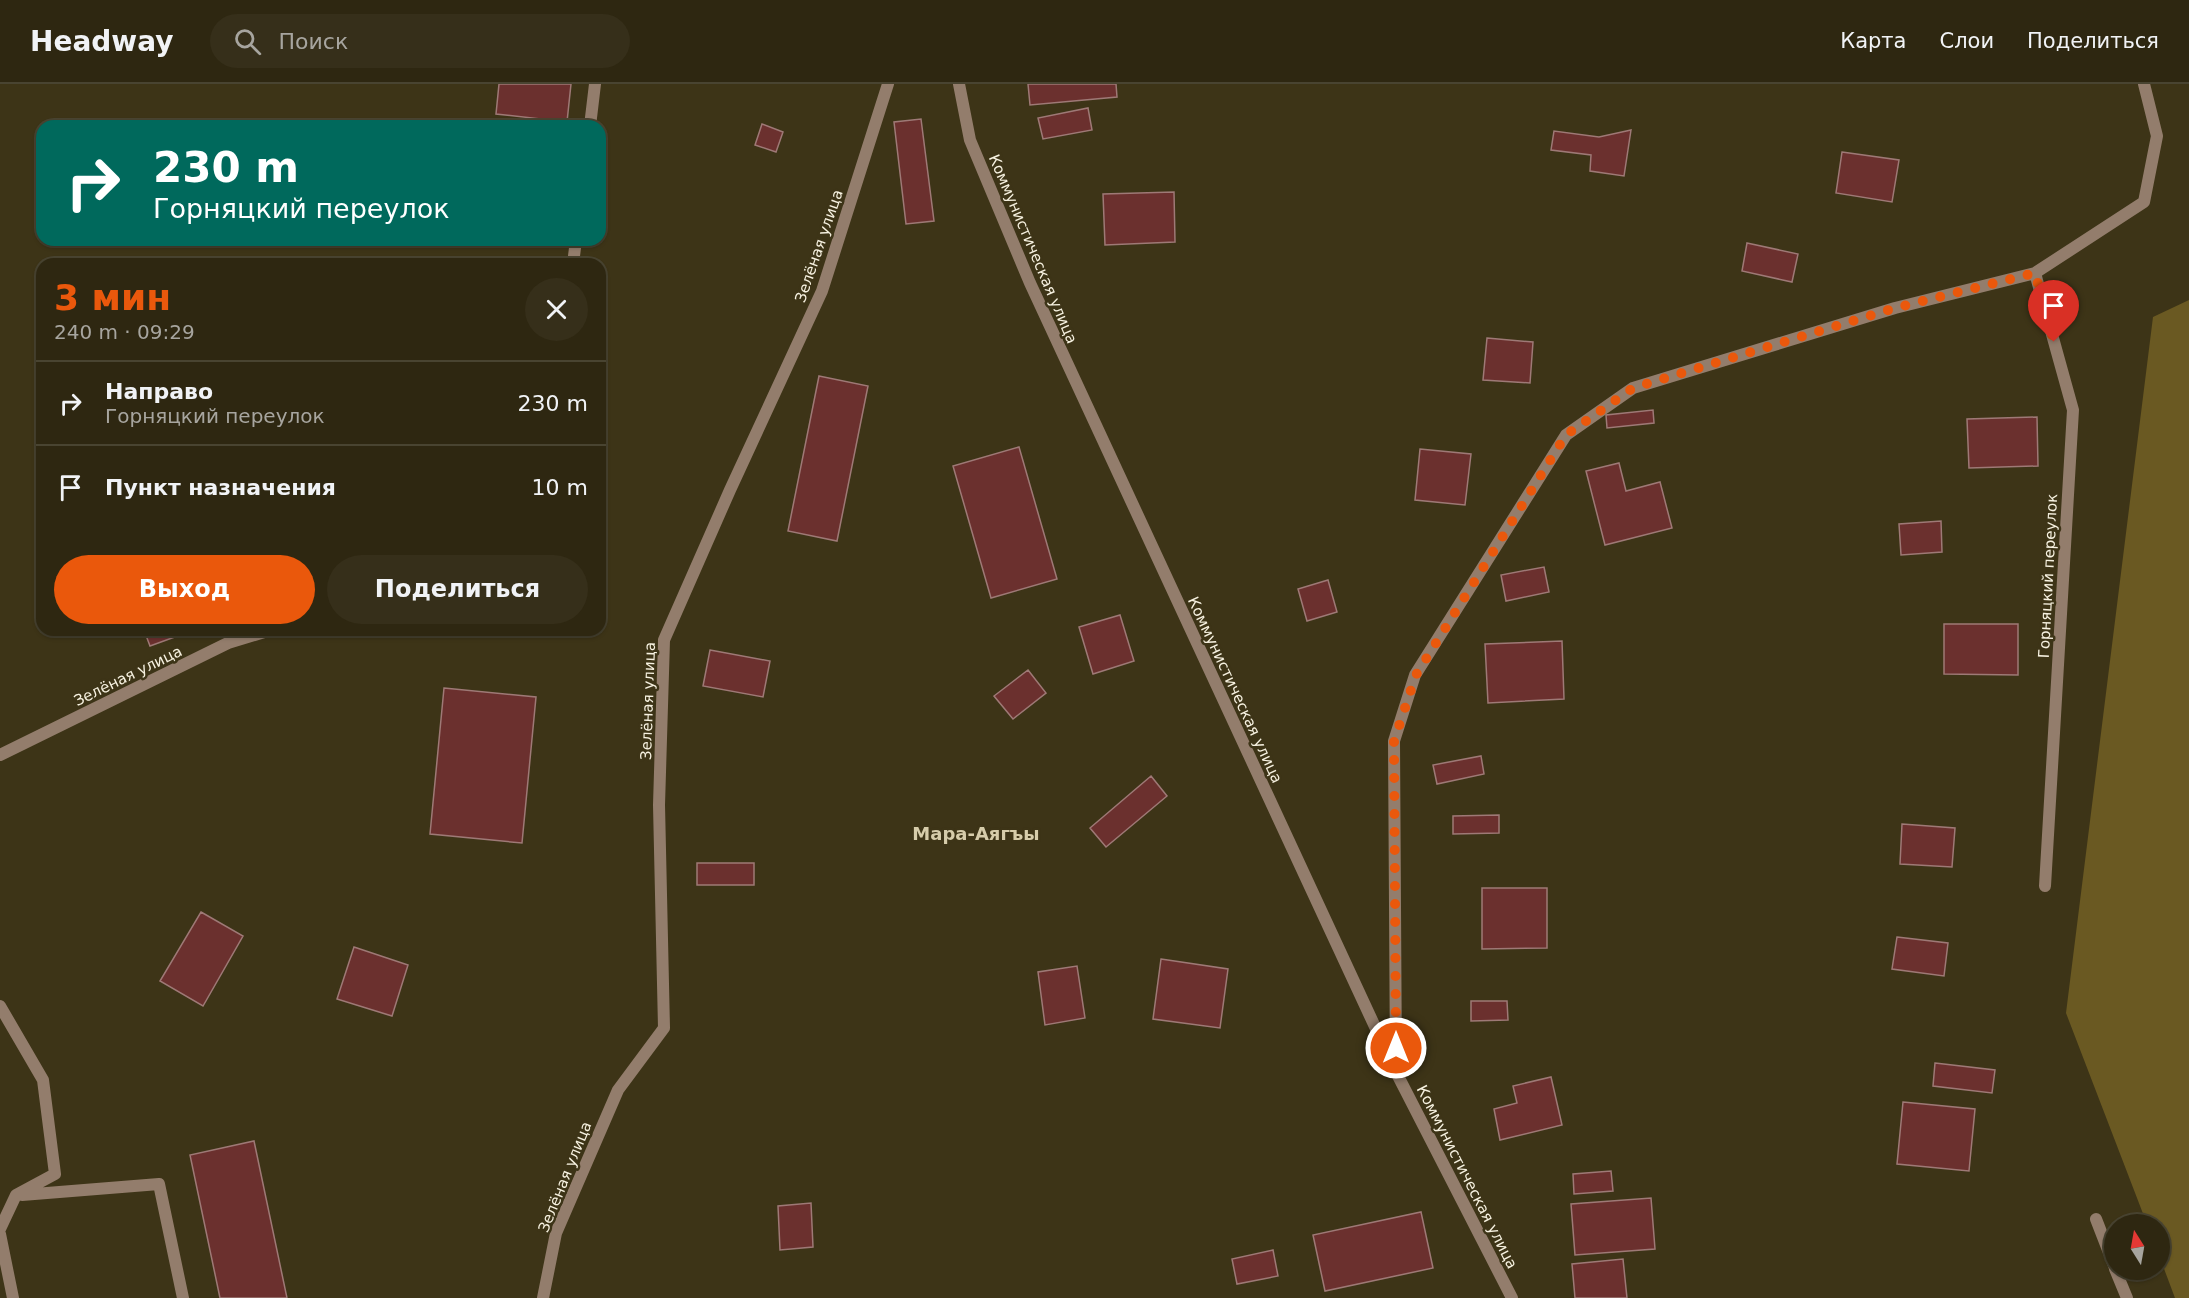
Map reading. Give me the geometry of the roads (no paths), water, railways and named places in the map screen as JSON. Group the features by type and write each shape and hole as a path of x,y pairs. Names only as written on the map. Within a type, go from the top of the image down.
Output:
{"street":[{"path":"591,120 595,84"},
{"name":"Зелёная улица","path":"543,1298 556,1233 618,1090 664,1028 659,805 664,640 822,291 888,84"},
{"name":"Коммунистическая улица","path":"959,84 970,140 1030,284 1396,1072 1512,1298"},
{"path":"1396,1072 1394,741 1416,675 1566,435 1633,388 1895,308 2035,273 2144,202 2157,135 2144,84"},
{"name":"Горняцкий переулок","path":"2035,273 2073,410 2045,886"},
{"name":"Зелёная улица","path":"0,755 228,643 251,636"},
{"path":"0,1006 43,1080 54,1174 16,1195 0,1229"},
{"path":"16,1195 159,1184 183,1298"},
{"path":"2096,1219 2104,1240"},
{"path":"0,1234 13,1298"},
{"path":"2120,1280 2127,1298"}],"district":[{"name":"Мара-Аягъы","path":"976,833"}]}
